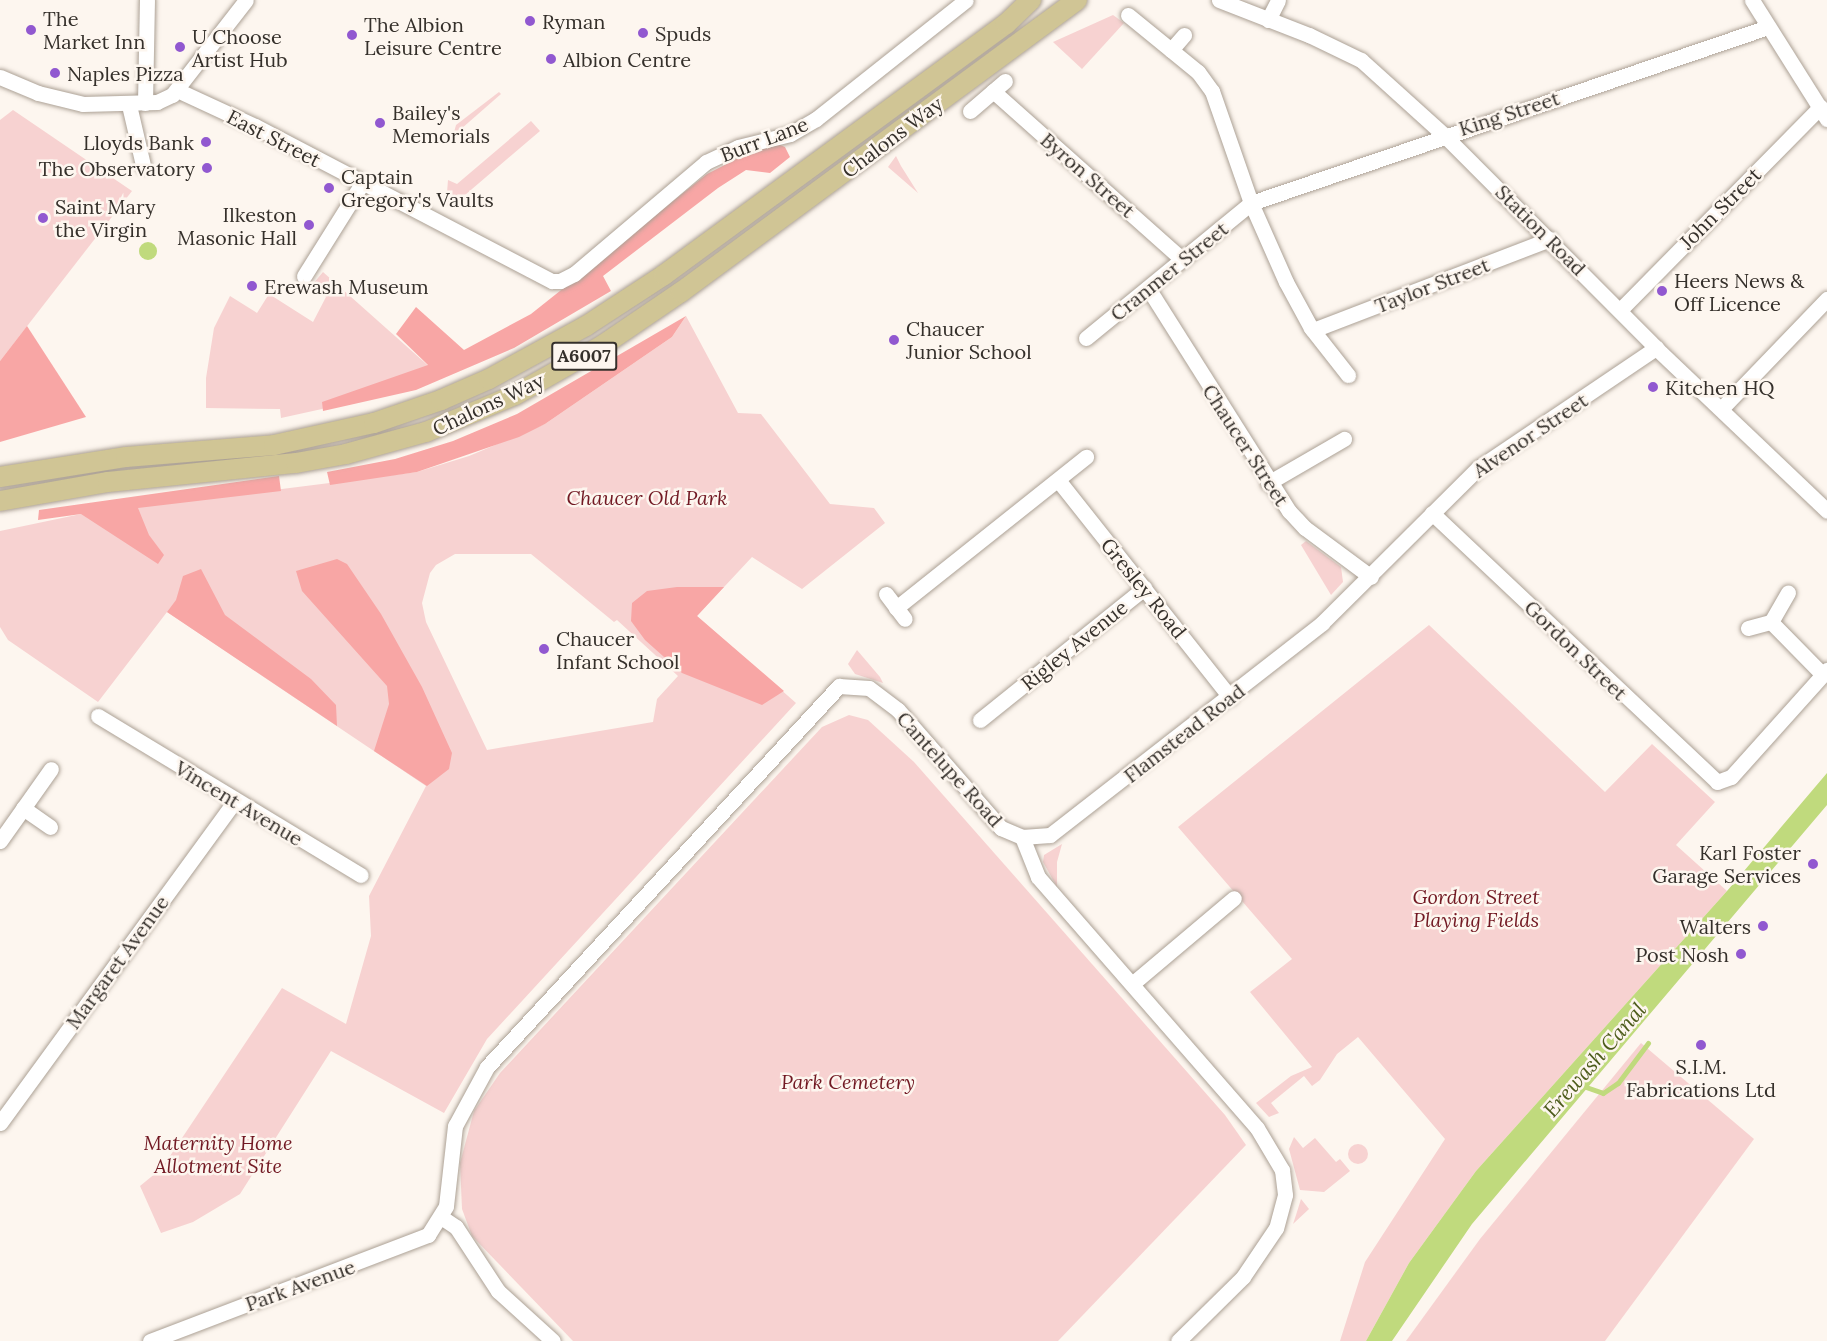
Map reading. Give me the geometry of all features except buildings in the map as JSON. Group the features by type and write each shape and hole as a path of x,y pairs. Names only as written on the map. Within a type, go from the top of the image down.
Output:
{"main road":[{"name":"Chalons Way","path":"0,477 126,457 274,445 374,423 441,400 489,379 586,326 664,275 1006,24 1031,0"},
{"name":"Chalons Way","path":"0,501 108,482 296,464 346,454 426,432 515,395 603,345 690,286 1077,0"}],"street":[{"path":"145,103 147,0"},
{"path":"0,77 83,104 129,105 161,101 177,90 246,0"},
{"name":"Burr Lane","path":"565,279 706,162 738,147 790,134 816,119 966,0"},
{"name":"Station Road","path":"1219,0 1361,60 1444,135 1621,309 1656,348 1825,505"},
{"path":"1268,20 1278,0"},
{"path":"1752,0 1823,113"},
{"path":"1128,15 1198,72 1212,91 1251,203 1293,298 1313,330 1348,375"},
{"name":"King Street","path":"1251,203 1444,135 1768,27"},
{"path":"1171,50 1184,35"},
{"path":"970,111 1005,81"},
{"name":"East Street","path":"177,90 219,109 361,185 552,281 565,279"},
{"name":"Byron Street","path":"993,91 1183,260"},
{"path":"129,105 143,165"},
{"name":"John Street","path":"1621,309 1823,113"},
{"path":"304,276 361,185"},
{"name":"Cranmer Street","path":"1086,338 1251,203"},
{"name":"Taylor Street","path":"1313,330 1550,239"},
{"name":"Chaucer Street","path":"1148,288 1268,483 1296,521 1371,577"},
{"path":"1721,409 1827,299"},
{"name":"Alvenor Street","path":"1337,610 1432,513 1494,456 1625,372 1656,348"},
{"path":"1268,483 1344,439"},
{"path":"886,594 900,614 1086,458"},
{"name":"Gresley Road","path":"1058,480 1230,697"},
{"name":"Gordon Street","path":"1432,513 1708,776 1723,782 1825,672"},
{"name":"Rigley Avenue","path":"980,720 1144,588"},
{"path":"1748,628 1771,622 1788,593"},
{"name":"Flamstead Road","path":"1022,837 1060,830 1337,610"},
{"path":"1771,622 1825,672"},
{"name":"Cantelupe Road","path":"441,1217 455,1126 487,1067 839,686 868,688 898,710 993,822 1022,837 1038,877 1268,1142 1284,1183 1281,1218 1267,1243 1228,1294 1178,1341"},
{"name":"Rigley Avenue","path":"1004,702 1014,714"},
{"name":"Vincent Avenue","path":"98,716 113,735 235,801 361,875"},
{"path":"0,841 51,769"},
{"name":"Margaret Avenue","path":"0,1123 235,801"},
{"path":"22,808 50,827"},
{"path":"1132,984 1234,898"},
{"path":"441,1217 456,1227 498,1291 553,1341"},
{"name":"Park Avenue","path":"150,1341 419,1240 441,1217"}],"green space":[{"path":"1113,15 1124,23 1082,69 1053,42"},
{"path":"499,92 501,94 453,136 456,125"},
{"path":"13,110 132,191 0,361 0,120"},
{"path":"531,121 540,131 451,207 446,205 448,180 457,184"},
{"path":"896,156 901,166 918,193 888,167"},
{"path":"323,272 432,369 322,409 281,418 280,409 206,408 206,378 214,328 230,296 257,313 269,294 313,322 326,297 313,284"},
{"name":"Chaucer Old Park","path":"686,316 738,413 761,414 830,504 874,508 885,523 802,589 752,557 697,616 796,703 487,1039 444,1113 331,1051 240,1194 193,1222 161,1233 140,1186 162,1168 282,988 346,1024 371,936 369,896 426,786 167,612 98,702 8,640 0,627 0,531 81,514 417,472 469,456 545,424 672,337","holes":["455,554 531,554 614,622 617,620 678,676 657,699 653,722 487,750 426,622 422,603 430,573 436,565"]},
{"path":"1306,541 1341,567 1343,582 1331,595 1301,545"},
{"name":"Gordon Street Playing Fields","path":"1429,625 1605,792 1652,744 1715,802 1676,845 1727,891 1476,1171 1409,1263 1366,1341 1340,1341 1365,1262 1445,1139 1358,1037 1337,1054 1320,1080 1312,1086 1304,1076 1271,1103 1279,1113 1269,1117 1256,1103 1291,1076 1312,1067 1250,992 1292,959 1178,827"},
{"path":"857,650 883,683 855,674 848,664"},
{"name":"Park Cemetery","path":"849,715 868,720 914,762 1225,1115 1246,1145 1058,1341 573,1341 472,1236 462,1209 460,1163 474,1111 500,1073 822,727"},
{"path":"1062,844 1057,862 1057,887 1043,862 1044,855"},
{"path":"1641,1043 1754,1139 1605,1341 1406,1341 1480,1239"},
{"path":"1294,1137 1303,1148 1315,1138 1336,1162 1340,1159 1350,1171 1324,1192 1300,1190 1289,1149"},
{"path":"1358,1144 1365,1147 1368,1154 1365,1161 1358,1164 1351,1161 1348,1154 1351,1147"},
{"path":"1301,1199 1309,1209 1293,1224 1296,1215"}],"shaded area":[{"path":"778,144 785,147 790,157 770,173 746,170 718,188 603,276 611,291 514,348 416,390 323,411 322,402 428,365 396,334 416,307 464,350 531,314 707,174 752,151"},
{"path":"686,316 672,337 545,424 519,437 417,472 330,485 327,472 395,459 453,441 517,414"},
{"path":"27,326 86,417 0,442 0,361"},
{"path":"279,476 281,491 138,508 149,535 164,555 158,564 81,514 38,520 39,510"},
{"path":"337,559 347,564 381,614 422,687 452,753 449,769 427,786 374,751 389,704 387,686 302,591 296,571"},
{"path":"201,569 225,615 311,679 336,705 337,726 167,612 176,600 183,576"},
{"path":"677,587 724,587 697,616 784,691 762,705 682,673 645,640 631,621 632,603 647,591"}],"water":[{"path":"148,242 154,245 157,251 154,257 148,260 142,257 139,251 142,245"},
{"name":"Erewash Canal","path":"1827,773 1827,805 1472,1224 1392,1341 1366,1341 1409,1263 1476,1171 1727,891"}],"waterway":[{"name":"Erewash Canal","path":"1583,1086 1603,1093 1618,1083 1648,1043"}],"place":[{"name":"Ryman","path":"530,21"},
{"name":"The Market Inn","path":"31,30"},
{"name":"Spuds","path":"643,33"},
{"name":"The Albion Leisure Centre","path":"352,35"},
{"name":"U Choose Artist Hub","path":"180,47"},
{"name":"Albion Centre","path":"551,59"},
{"name":"Naples Pizza","path":"55,73"},
{"name":"Bailey's Memorials","path":"380,123"},
{"name":"Lloyds Bank","path":"206,142"},
{"name":"The Observatory","path":"207,168"},
{"name":"Captain Gregory's Vaults","path":"329,188"},
{"name":"Saint Mary the Virgin","path":"43,218"},
{"name":"Ilkeston Masonic Hall","path":"309,225"},
{"name":"Erewash Museum","path":"252,286"},
{"name":"Heers News & Off Licence","path":"1662,291"},
{"name":"Chaucer Junior School","path":"894,340"},
{"name":"Kitchen HQ","path":"1653,387"},
{"name":"Chaucer Infant School","path":"544,649"},
{"name":"Karl Foster Garage Services","path":"1813,864"},
{"name":"Walters","path":"1763,926"},
{"name":"Post Nosh","path":"1741,954"},
{"name":"S.I.M. Fabrications Ltd","path":"1701,1045"}],"park label":[{"name":"Maternity Home Allotment Site","path":"218,1154"}]}
